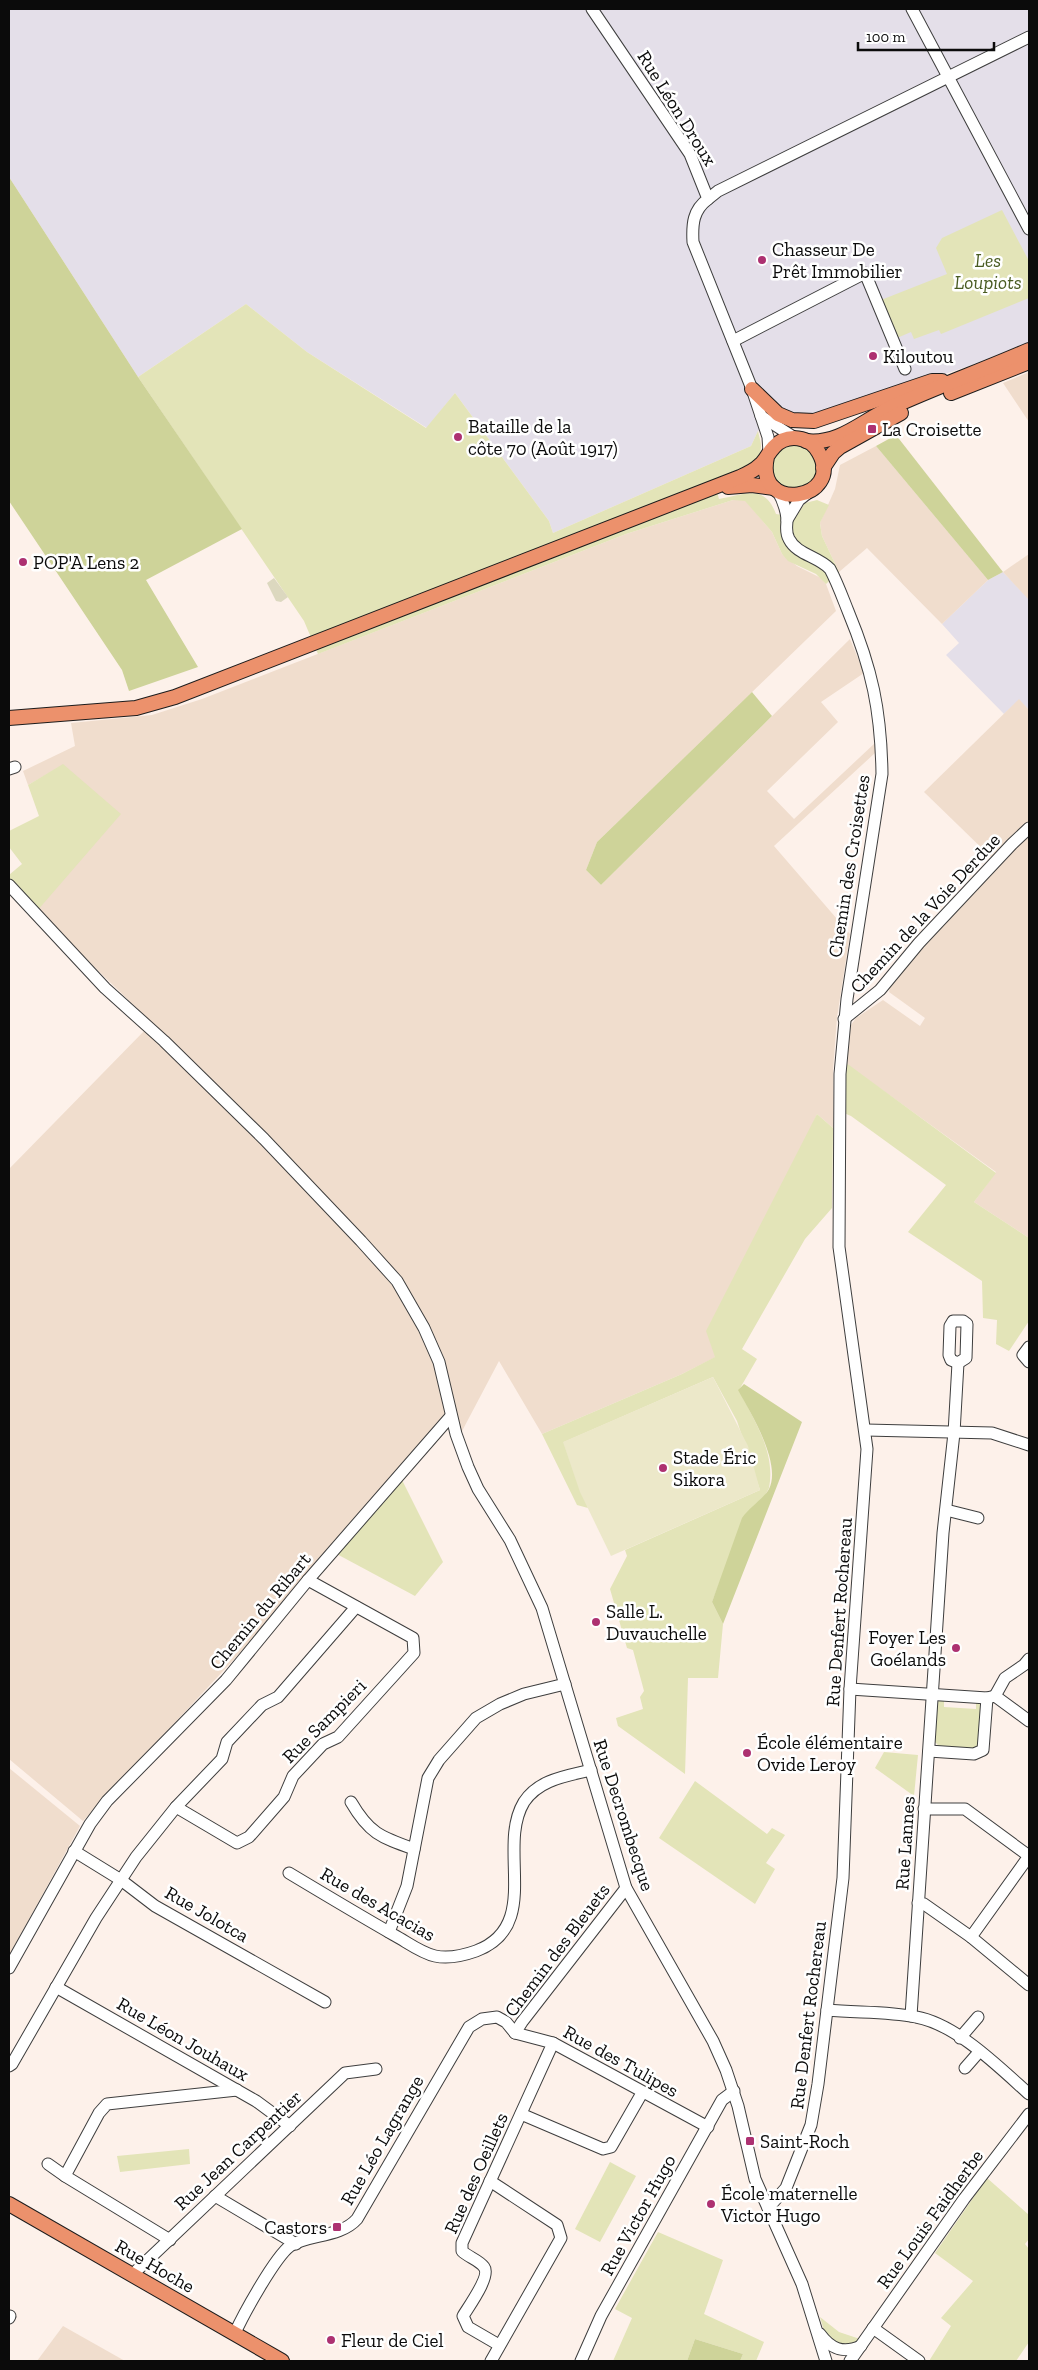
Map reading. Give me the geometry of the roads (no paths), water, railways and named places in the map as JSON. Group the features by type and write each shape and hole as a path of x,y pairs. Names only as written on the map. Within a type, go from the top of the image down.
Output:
{"main road":[{"path":"9,718 136,708 175,697 710,489 754,471 780,442 800,439 818,442 832,439 858,428 891,407 1029,350"},
{"path":"710,489 752,485 776,489 792,496 808,493 819,482 823,468 840,447 894,416 1029,362"},
{"path":"752,389 778,414 792,420 814,421 932,381 955,381"},
{"path":"800,439 819,451 823,468"},
{"path":"768,455 766,470 776,489"},
{"path":"9,728 38,717"},
{"name":"Rue Hoche","path":"9,2204 282,2361"}],"street":[{"name":"Rue Léon Droux","path":"592,9 690,154 708,199"},
{"path":"912,9 1029,229"},
{"path":"768,455 761,416 752,389 692,242 692,221 700,205 718,191 1029,37"},
{"path":"733,341 865,273 905,369"},
{"path":"761,416 800,439"},
{"path":"776,489 785,506 787,520"},
{"path":"787,520 799,500 808,493"},
{"name":"Chemin des Croisettes","path":"787,520 786,532 789,540 798,550 825,564 836,580 864,651 876,694 882,739 882,774 841,1044 839,1247"},
{"name":"Chemin de la Voie Derdue","path":"844,1019 880,990 925,936 1029,828"},
{"name":"Rue Decrombecque","path":"9,885 105,988 164,1041 264,1139 397,1281 424,1328 435,1354 451,1416 468,1467 478,1489 510,1540 531,1581 542,1608 626,1888 713,2041 734,2091 749,2162 802,2284 826,2361"},
{"name":"Rue Denfert Rochereau","path":"768,2208 786,2188 811,2125 843,1878 850,1689 866,1474 866,1430 848,1322 839,1247"},
{"path":"1029,1347 1023,1355 1029,1362"},
{"name":"Rue Lannes","path":"911,2016 928,1751 958,1363"},
{"name":"Chemin du Ribart","path":"9,1968 74,1851 90,1824 107,1801 226,1680 308,1580 451,1416"},
{"path":"866,1430 999,1434 1029,1445"},
{"path":"946,1510 978,1518"},
{"name":"Rue Sampieri","path":"176,1807 237,1843 249,1837 284,1797 293,1776 323,1744 338,1737 414,1653 413,1638 308,1580"},
{"path":"9,2066 12,2064 96,1918 136,1857 176,1807 222,1759 228,1742 262,1705 278,1697 356,1607"},
{"path":"928,1751 974,1754 983,1750 991,1697 1005,1678 1024,1665 1029,1658"},
{"path":"389,1932 406,1886 428,1778 438,1760 476,1718 500,1704 524,1694 565,1684"},
{"path":"850,1689 991,1697 1029,1721"},
{"name":"Rue des Acacias","path":"289,1873 389,1932 434,1956 459,1957 486,1947 509,1925 514,1906 517,1818 525,1801 544,1784 553,1779 591,1770"},
{"path":"351,1802 367,1827 393,1842 414,1849"},
{"path":"924,1809 964,1809 1029,1856 972,1937"},
{"name":"Rue Jolotca","path":"74,1851 121,1880 155,1906 325,2002"},
{"name":"Chemin des Bleuets","path":"515,2033 626,1888"},
{"path":"918,1903 924,1904 972,1937 1029,1984"},
{"name":"Rue Léon Jouhaux","path":"56,1987 256,2101 290,2126"},
{"path":"827,2010 911,2016 941,2024 979,2052 1029,2094"},
{"name":"Rue Léo Lagrange","path":"235,2333 278,2260 291,2246 343,2230 357,2219 469,2027 482,2019 497,2017 506,2022 515,2033"},
{"path":"960,2038 978,2017"},
{"name":"Rue des Tulipes","path":"515,2033 553,2043 642,2093 708,2127"},
{"name":"Rue des Oeillets","path":"500,2345 468,2328 463,2316 485,2279 487,2272 484,2266 468,2257 462,2251 462,2243 553,2043"},
{"path":"965,2068 979,2052"},
{"name":"Rue Jean Carpentier","path":"133,2274 345,2073 376,2069"},
{"path":"65,2176 99,2113 107,2104 237,2090"},
{"name":"Rue Victor Hugo","path":"581,2361 601,2316 722,2100 734,2091"},
{"path":"521,2114 603,2149 611,2147 642,2093"},
{"name":"Rue Louis Faidherbe","path":"850,2361 964,2199 1029,2114"},
{"path":"48,2164 170,2240"},
{"path":"490,2181 557,2226 561,2232 561,2238 491,2361"},
{"path":"215,2196 296,2244"},
{"path":"873,2328 919,2361"},
{"path":"817,2331 832,2347 843,2351 861,2346"}],"place":[{"name":"Chasseur De Prêt Immobilier","path":"762,260"},
{"name":"Kiloutou","path":"873,356"},
{"name":"La Croisette","path":"872,429"},
{"name":"Bataille de la côte 70 (Août 1917)","path":"458,437"},
{"name":"POP'A Lens 2","path":"23,562"},
{"name":"Stade Éric Sikora","path":"663,1468"},
{"name":"Salle L. Duvauchelle","path":"596,1622"},
{"name":"Foyer Les Goélands","path":"956,1648"},
{"name":"École élémentaire Ovide Leroy","path":"747,1753"},
{"name":"Saint-Roch","path":"750,2141"},
{"name":"École maternelle Victor Hugo","path":"711,2204"},
{"name":"Castors","path":"337,2227"},
{"name":"Fleur de Ciel","path":"331,2340"}],"park label":[{"name":"Les Loupiots","path":"988,271"}]}
